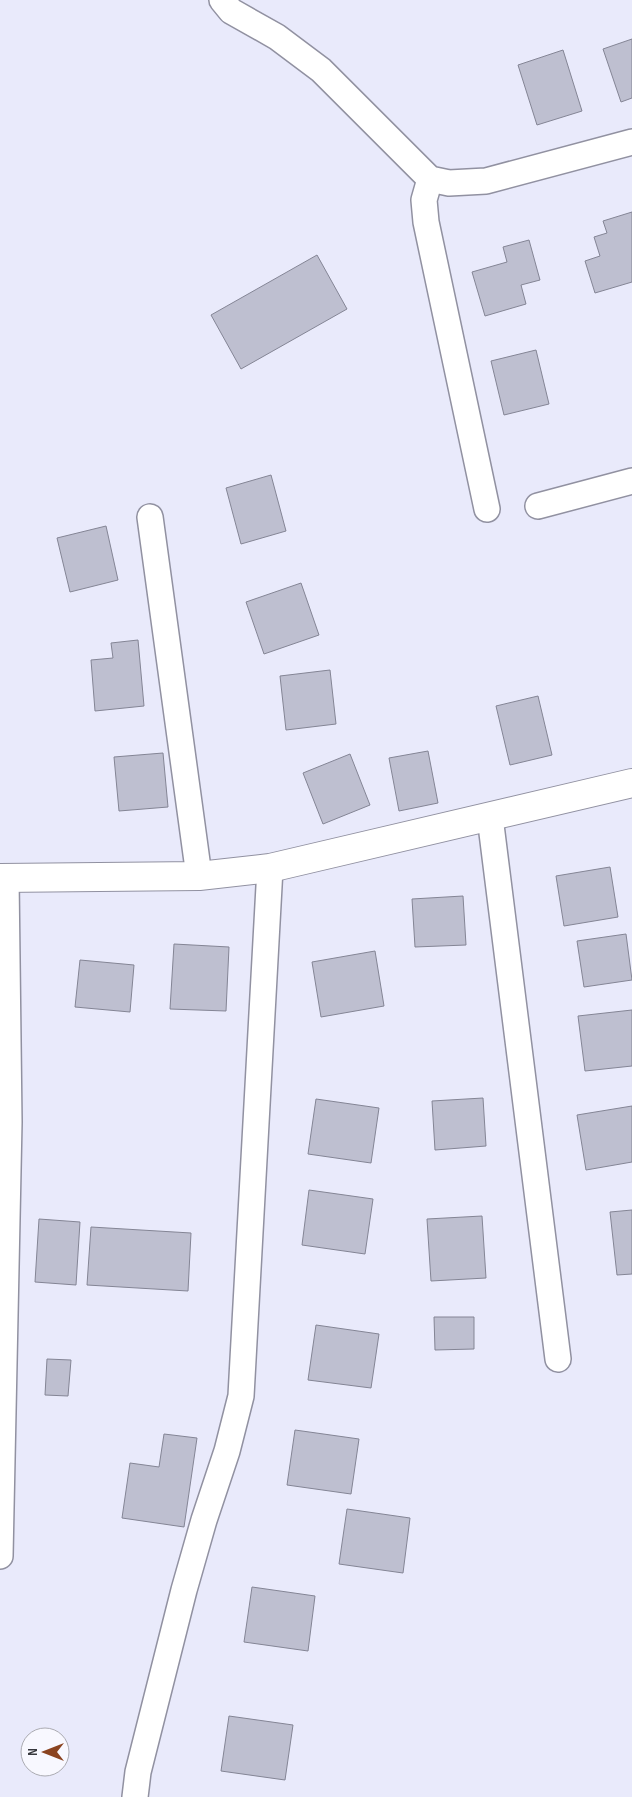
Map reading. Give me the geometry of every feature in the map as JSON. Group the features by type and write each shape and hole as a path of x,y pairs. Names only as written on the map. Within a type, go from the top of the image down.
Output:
{"street":[{"path":"222,0 231,11 277,37 321,70 430,179 450,183 486,182 632,142"},
{"path":"430,179 424,200 426,222 487,509"},
{"path":"538,506 632,481"},
{"path":"150,517 199,876"},
{"path":"0,1556 5,1122 3,878 199,876 270,868 632,783"},
{"path":"490,817 558,1359"},
{"path":"135,1797 138,1772 184,1590 204,1520 227,1451 241,1396 270,868"}],"building":[{"path":"632,39 632,98 621,102 603,49"},
{"path":"563,50 582,111 537,125 518,65"},
{"path":"632,212 632,282 595,293 585,261 600,256 594,237 607,233 603,221"},
{"path":"529,240 540,280 521,285 526,304 485,316 472,272 507,262 503,247"},
{"path":"317,255 347,309 241,369 211,315"},
{"path":"536,350 549,404 504,415 491,361"},
{"path":"271,475 286,531 241,544 226,488"},
{"path":"106,526 118,580 70,592 57,538"},
{"path":"301,583 319,635 264,654 246,602"},
{"path":"138,640 144,706 95,711 91,660 113,658 111,643"},
{"path":"330,670 336,724 286,730 280,676"},
{"path":"538,696 552,755 510,765 496,706"},
{"path":"428,751 438,803 399,811 389,758"},
{"path":"163,753 168,807 119,811 114,757"},
{"path":"350,754 370,805 323,824 303,773"},
{"path":"610,867 618,917 564,926 556,876"},
{"path":"463,896 466,945 415,947 412,899"},
{"path":"626,934 632,980 584,987 577,941"},
{"path":"174,944 229,947 226,1011 170,1009"},
{"path":"375,951 384,1006 321,1017 312,962"},
{"path":"80,960 134,965 130,1012 75,1007"},
{"path":"632,1010 632,1066 585,1071 578,1016"},
{"path":"483,1098 486,1146 435,1150 432,1101"},
{"path":"316,1099 379,1108 371,1163 308,1154"},
{"path":"632,1106 632,1162 586,1170 577,1115"},
{"path":"309,1190 373,1199 365,1254 302,1245"},
{"path":"632,1210 632,1274 617,1275 610,1212"},
{"path":"482,1216 486,1278 431,1281 427,1219"},
{"path":"39,1219 80,1222 76,1285 35,1282"},
{"path":"91,1227 191,1233 188,1291 87,1285"},
{"path":"434,1317 474,1317 474,1349 435,1350"},
{"path":"316,1325 379,1334 371,1388 308,1380"},
{"path":"47,1359 71,1360 68,1396 45,1395"},
{"path":"295,1430 359,1439 351,1494 287,1485"},
{"path":"164,1434 197,1438 184,1527 122,1518 130,1463 159,1467"},
{"path":"347,1509 410,1518 403,1573 339,1564"},
{"path":"252,1587 315,1596 308,1651 244,1642"},
{"path":"229,1716 293,1725 285,1780 221,1771"}]}
